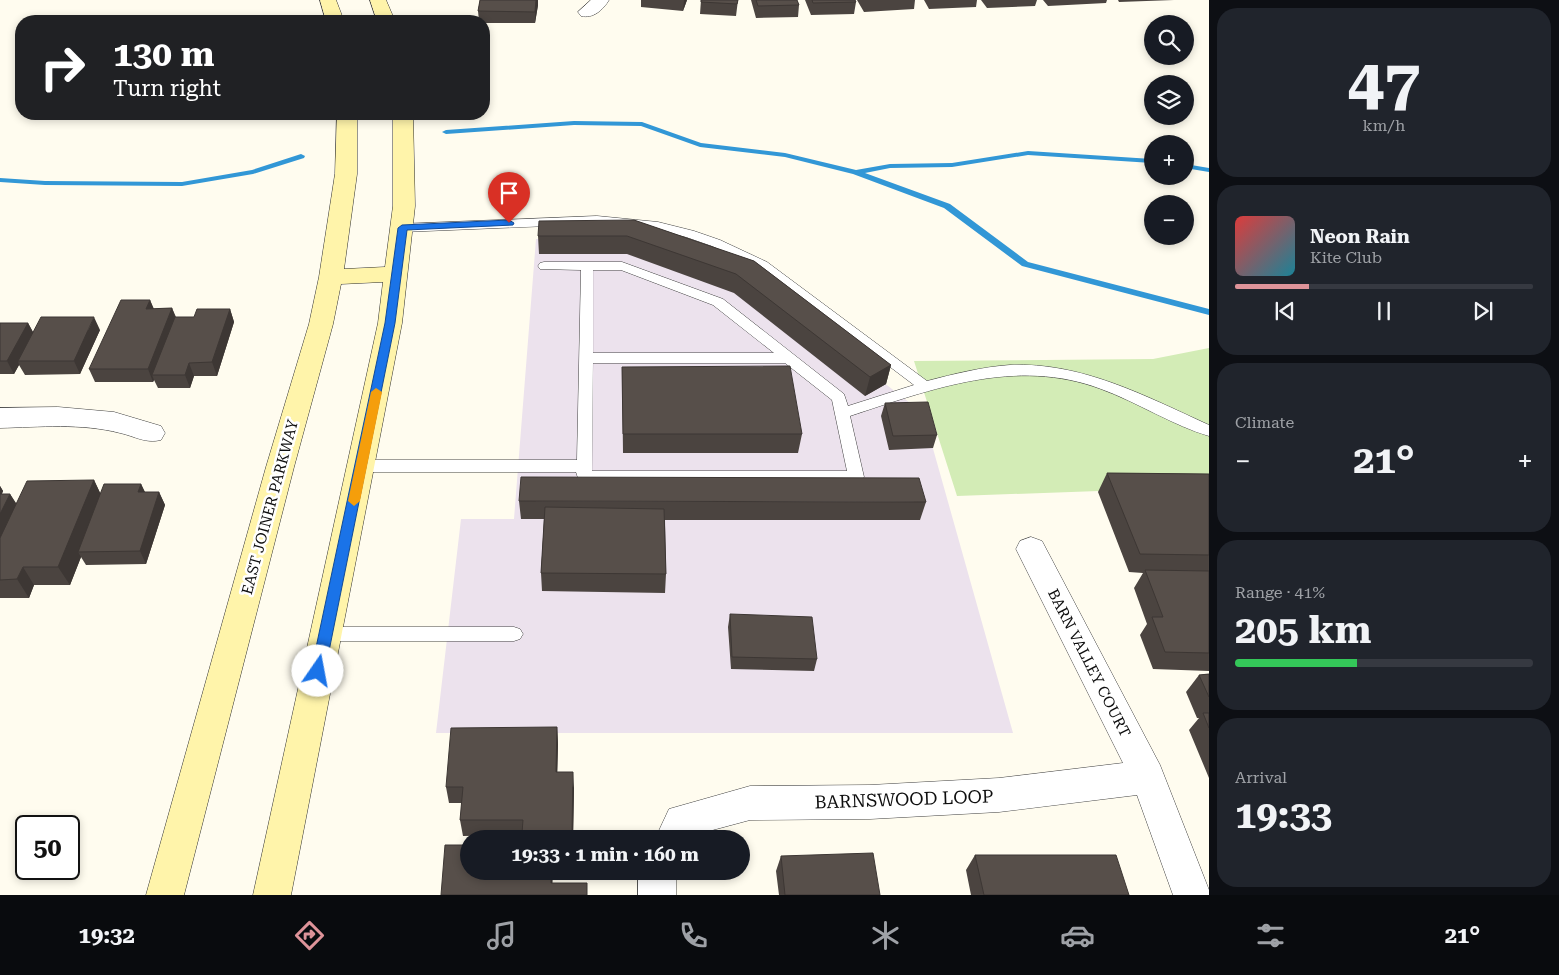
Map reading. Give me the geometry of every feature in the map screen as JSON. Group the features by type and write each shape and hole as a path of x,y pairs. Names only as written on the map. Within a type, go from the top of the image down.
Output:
{"main road":[{"path":"328,0 333,15"},
{"path":"378,0 384,15"},
{"name":"EAST JOINER PARKWAY","path":"165,895 332,277 346,174 347,120"},
{"path":"272,895 390,323 402,228 405,171 403,120"},
{"path":"332,277 397,274"}],"street":[{"path":"587,12 601,0"},
{"path":"0,418 79,417 108,419 131,424 151,433"},
{"name":"BARN VALLEY COURT","path":"1031,548 1148,777 1192,895"},
{"name":"BARNSWOOD LOOP","path":"677,830 682,820 750,803 870,802 999,795 1148,777"},
{"path":"657,880 658,895"}],"lane":[{"path":"402,228 598,220 658,226 690,234 716,243 763,265 926,387"},
{"path":"544,266 588,266 622,266 718,302 839,398 856,477 584,477 588,266"},
{"path":"586,358 789,358"},
{"path":"842,413 958,377 985,371 1043,370 1069,375 1126,393 1209,431"},
{"path":"361,466 584,466"},
{"path":"326,634 514,634"}],"shaded area":[{"path":"536,239 634,239 751,280 923,413 1013,733 436,733 461,519 514,519"}],"green space":[{"path":"1209,348 1209,487 957,496 914,361 1153,359"}],"building":[{"path":"480,0 536,0 535,12 478,11"},
{"path":"701,0 738,0 737,4 701,2"},
{"path":"756,0 797,0 799,5 758,6"},
{"path":"812,0 855,0 856,2 813,3"},
{"path":"634,220 754,261 891,365 870,377 736,274 627,236 538,236 539,221"},
{"path":"121,300 150,300 146,309 172,308 148,369 89,369"},
{"path":"197,309 230,309 212,362 189,363 185,375 152,375 175,317 194,317"},
{"path":"41,317 94,317 74,361 18,361"},
{"path":"0,323 28,323 7,361 0,361"},
{"path":"790,366 802,434 623,434 622,367"},
{"path":"928,402 937,435 893,436 885,403"},
{"path":"1107,473 1209,474 1209,555 1140,554"},
{"path":"521,477 919,478 926,502 519,501"},
{"path":"94,480 58,567 23,567 17,579 0,580 0,538 27,481"},
{"path":"104,484 141,484 138,492 159,492 140,551 78,552"},
{"path":"0,494 10,494 0,514"},
{"path":"545,507 664,509 666,574 541,573"},
{"path":"1145,570 1209,571 1209,653 1165,652 1152,617 1163,617"},
{"path":"730,614 812,617 817,659 732,657"},
{"path":"1209,674 1209,697 1199,675"},
{"path":"1203,713 1209,713 1209,728"},
{"path":"557,727 556,772 573,772 572,830 522,830 523,820 460,820 463,787 446,787 451,728"},
{"path":"445,845 460,845 460,880 551,880 551,883 587,883 587,895 441,895"},
{"path":"873,853 880,895 785,895 781,856"},
{"path":"975,855 1116,855 1129,895 984,895"}],"waterway":[{"path":"446,132 574,123 642,124 700,145 785,155 856,172"},
{"path":"856,172 890,166 952,165 1028,153 1144,160"},
{"path":"0,180 45,183 182,184 253,172 301,156"},
{"path":"1194,168 1209,170"},
{"path":"856,172 947,206 1025,264 1209,312"}],"slow traffic":[{"path":"354,501 376,392"}],"route":[{"path":"318,671 390,323 402,228 509,223"}]}
